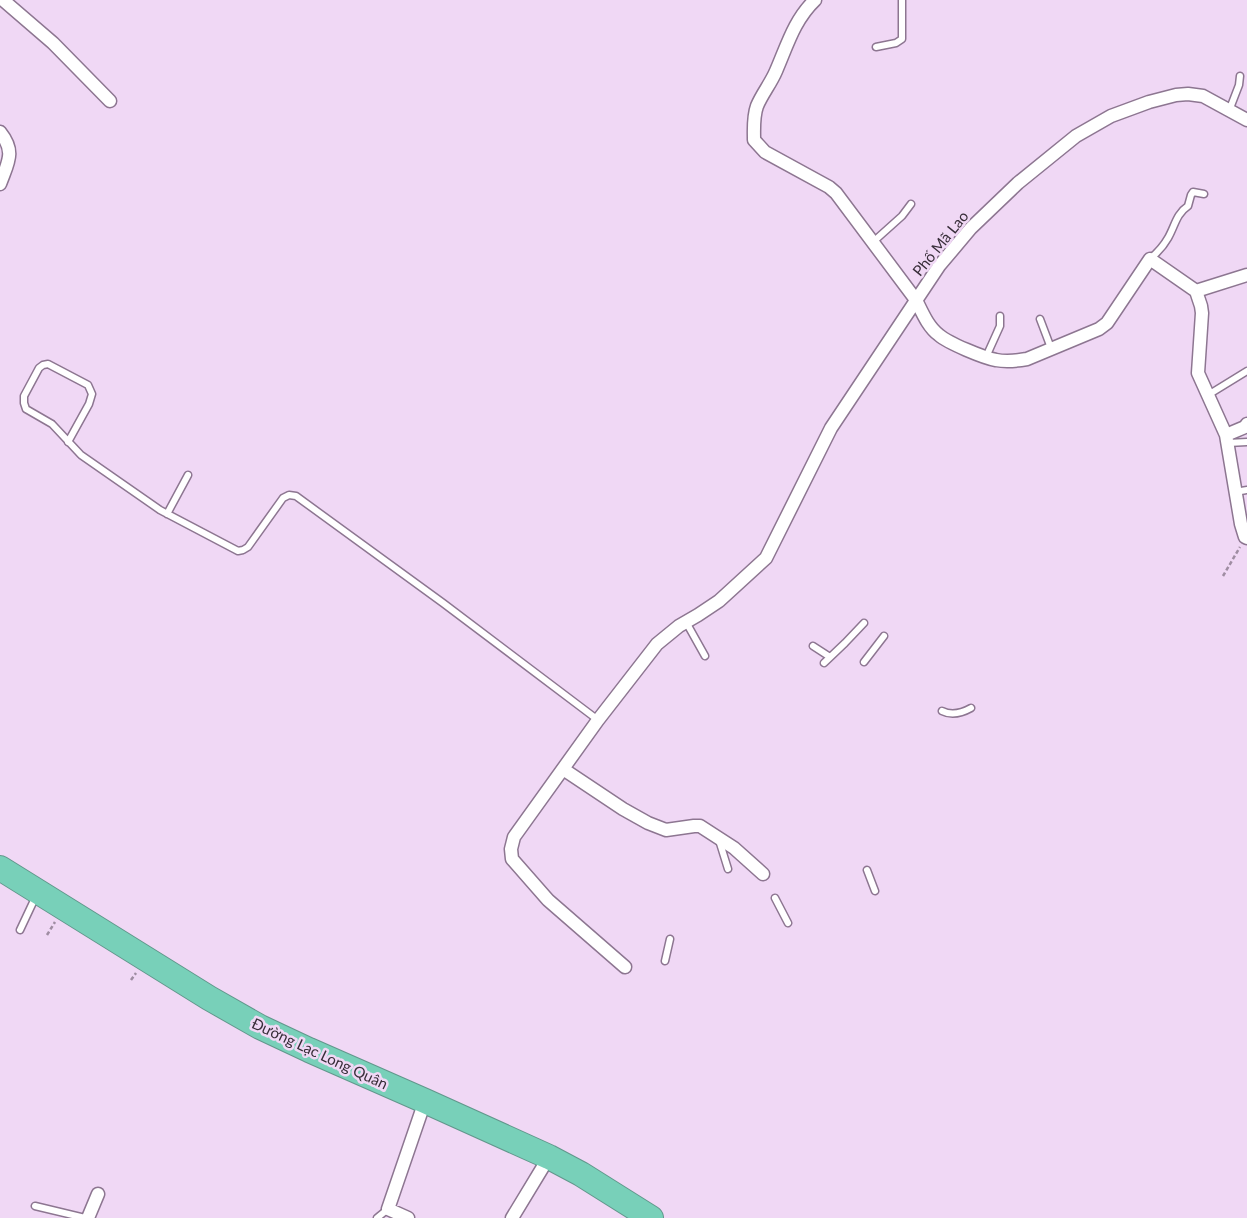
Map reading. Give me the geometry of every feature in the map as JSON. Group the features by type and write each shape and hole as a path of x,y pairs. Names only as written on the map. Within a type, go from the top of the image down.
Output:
{"highway":[{"name":"Đường Lạc Long Quân","path":"0,868 208,998 260,1027 549,1157 581,1174 651,1218"}],"street":[{"path":"3,0 53,43 110,101"},
{"path":"815,0 798,20 775,73 757,106 754,140 765,152 829,187 836,193 916,300 926,319 938,335 953,344 994,360 1017,361 1026,359 1099,329 1107,323 1150,259 1196,291 1202,313 1198,373 1227,439 1241,491 1241,524 1246,537"},
{"name":"Phố Mã Lao","path":"686,622 719,601 766,558 831,428 916,300 939,266 971,228 1018,183 1076,136 1112,116 1149,102 1176,95 1204,96 1247,120"},
{"path":"0,132 7,142 9,154 0,184"},
{"path":"1196,291 1247,275"},
{"path":"1227,439 1247,424"},
{"path":"625,967 548,900 512,859 511,849 514,837 598,720 657,644 686,622"},
{"path":"563,769 623,809 648,823 666,830 700,826 734,848 763,874"},
{"path":"408,1218 388,1209 425,1101"},
{"path":"512,1218 549,1157"},
{"path":"86,1218 98,1194"}],"lane":[{"path":"876,47 896,43 902,39 902,0"},
{"path":"1229,111 1239,85 1240,76"},
{"path":"1150,259 1162,248 1180,212 1188,206 1193,192 1204,194"},
{"path":"873,242 902,216 911,204"},
{"path":"986,357 1000,326 1000,316"},
{"path":"1040,319 1051,348"},
{"path":"68,442 90,404 92,394 88,385 48,364 43,365 38,368 24,396 26,409 52,424 68,442 81,455 160,510 238,550 243,550 248,547 284,498 289,495 296,496 598,720"},
{"path":"1208,395 1247,371"},
{"path":"1227,439 1247,442"},
{"path":"167,514 188,474"},
{"path":"686,622 705,656"},
{"path":"824,663 864,623"},
{"path":"864,662 884,636"},
{"path":"813,646 830,657"},
{"path":"942,711 959,714 971,708"},
{"path":"719,838 728,869"},
{"path":"867,870 875,891"},
{"path":"20,930 38,892"},
{"path":"775,898 788,923"},
{"path":"665,961 670,939"},
{"path":"35,1206 86,1218"},
{"path":"377,1218 388,1209"}],"path":[{"path":"1223,576 1246,537"}]}
